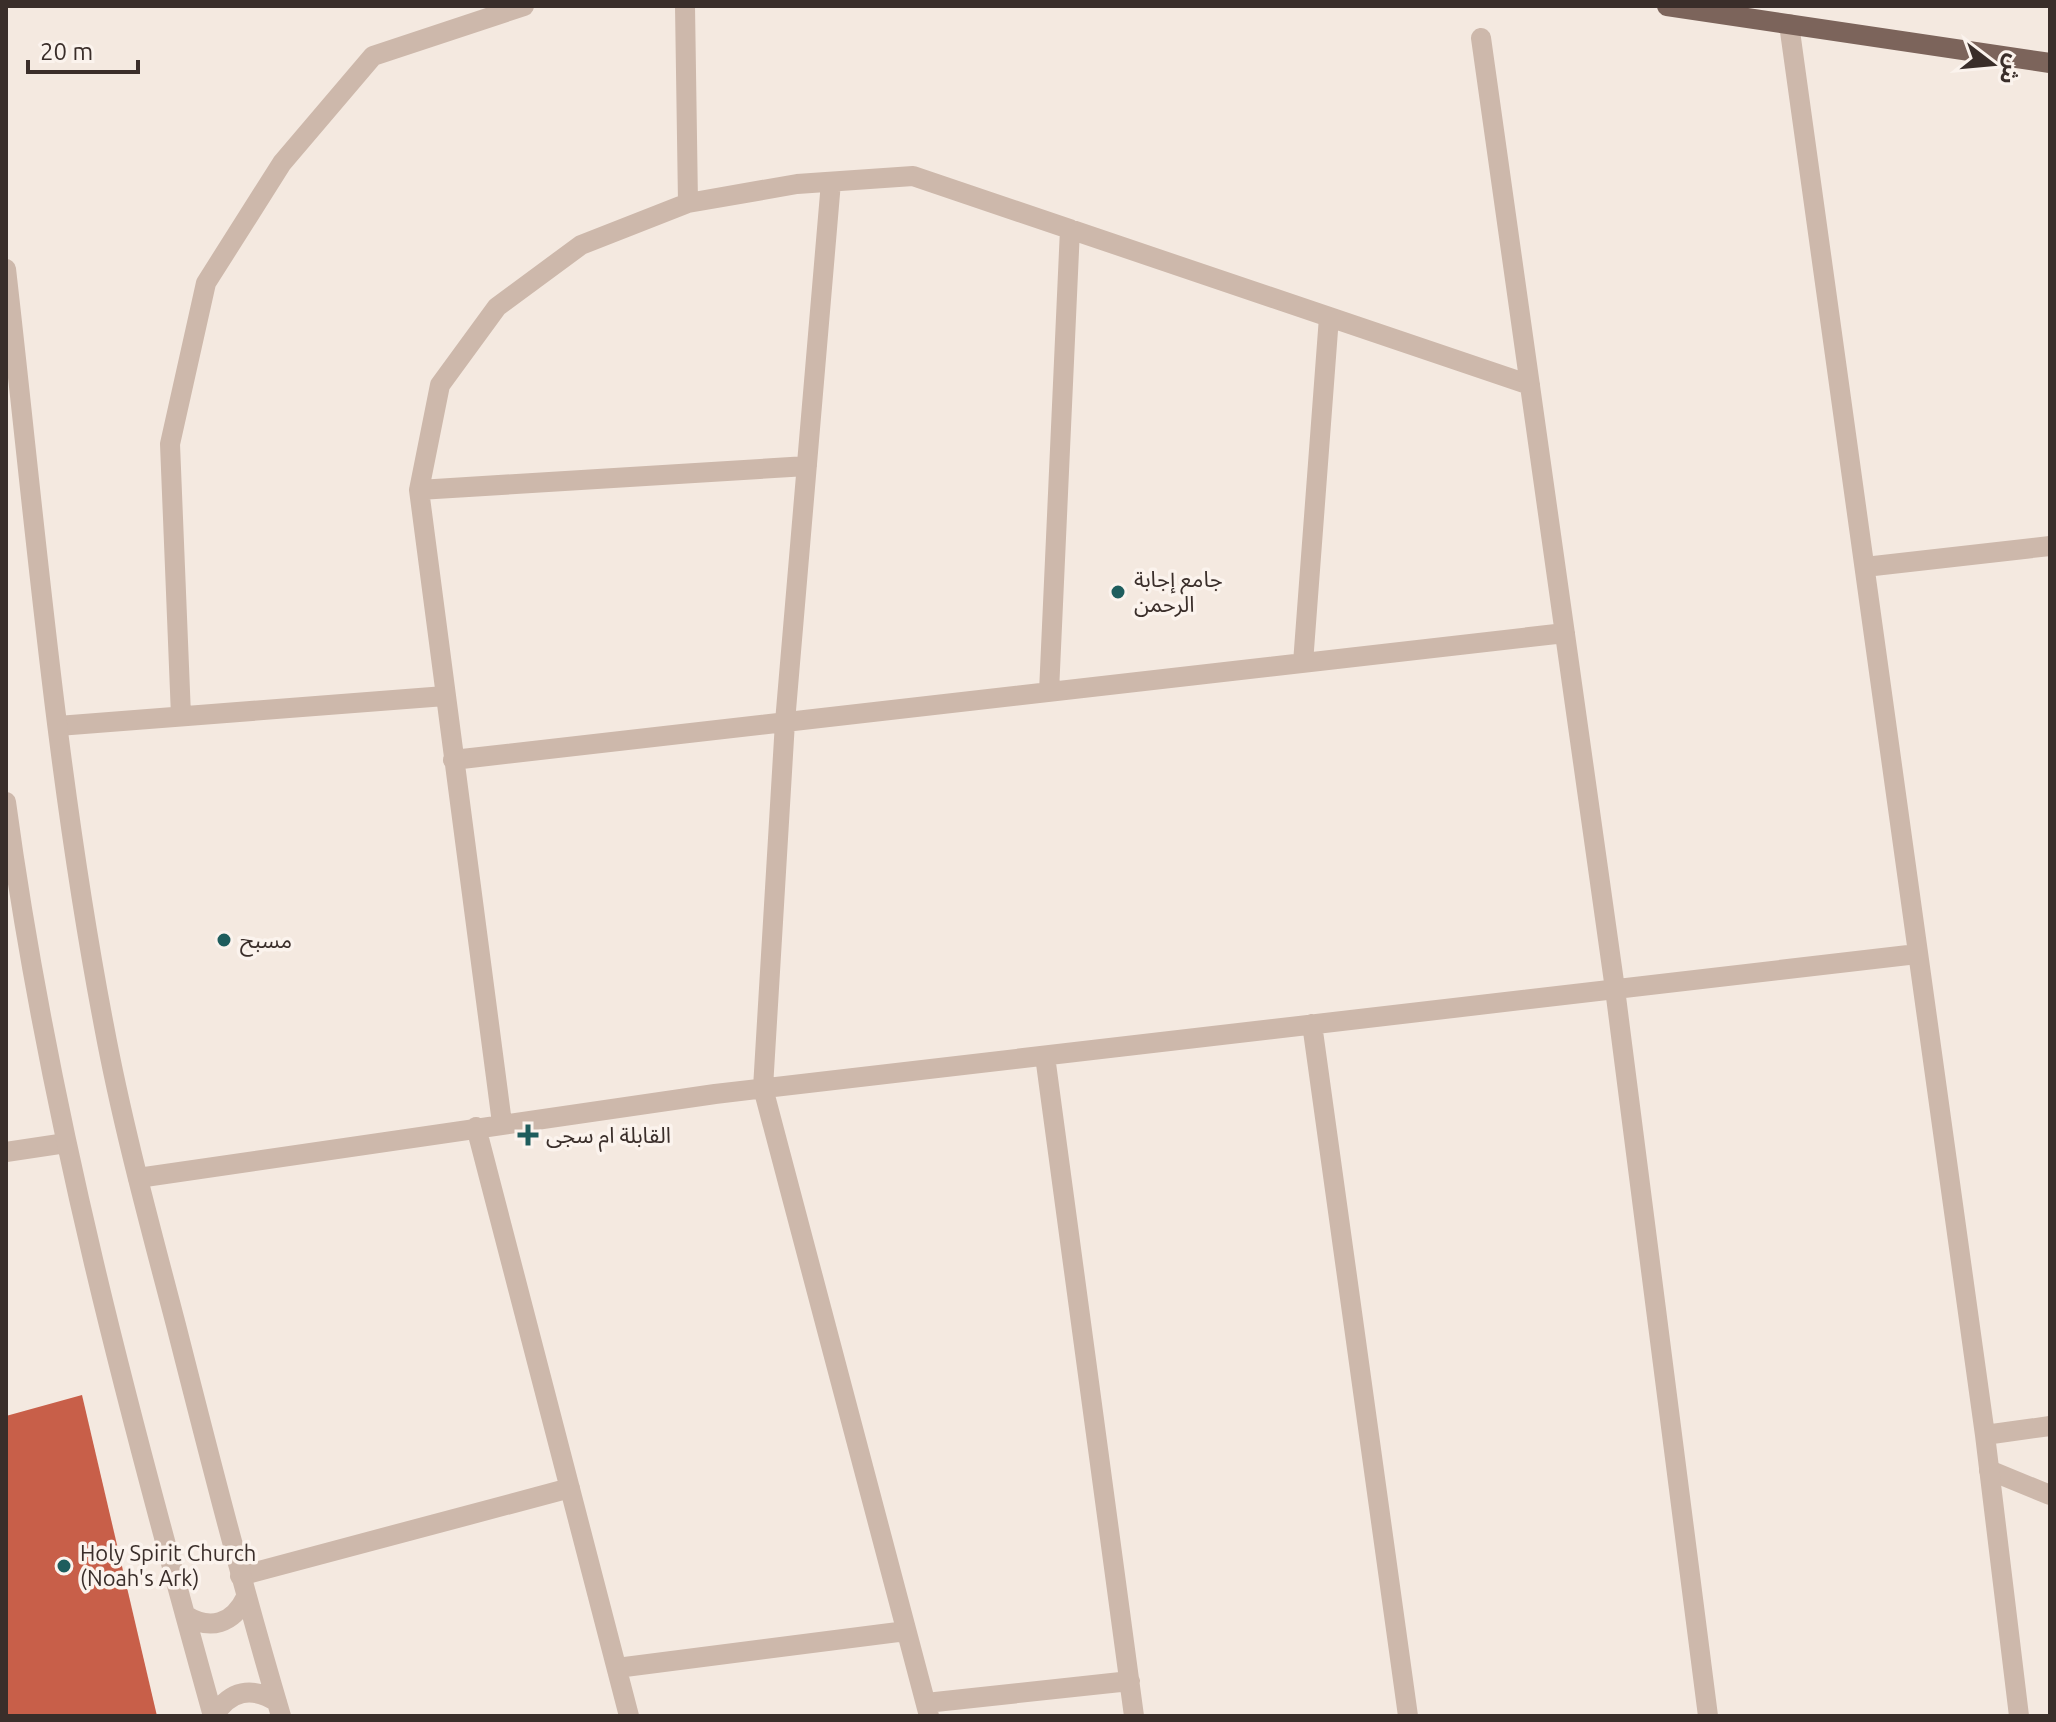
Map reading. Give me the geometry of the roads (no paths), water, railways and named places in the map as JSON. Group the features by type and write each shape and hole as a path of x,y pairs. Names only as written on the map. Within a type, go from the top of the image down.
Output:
{"main road":[{"path":"1667,6 2050,63"}],"street":[{"path":"181,716 170,444 206,283 282,163 373,56 524,6"},
{"path":"685,6 688,203"},
{"path":"1789,24 1985,1435 2019,1716"},
{"path":"1481,38 1615,989 1708,1716"},
{"path":"502,1123 419,490 440,385 497,307 581,245 688,203 797,184 913,176 1530,385"},
{"path":"831,182 785,722 763,1088 927,1709 1130,1681"},
{"path":"1049,692 1070,229"},
{"path":"6,269 58,726 78,878 102,1014 138,1178 240,1576 279,1709"},
{"path":"1303,663 1329,317"},
{"path":"419,490 807,466"},
{"path":"1865,567 2050,546"},
{"path":"453,760 1565,633"},
{"path":"58,726 445,696"},
{"path":"6,802 18,889 66,1143 126,1403 213,1716"},
{"path":"138,1178 502,1123 763,1088 1917,954"},
{"path":"1312,1024 1408,1716"},
{"path":"1045,1056 1134,1716"},
{"path":"476,1127 629,1716"},
{"path":"6,1152 66,1143"},
{"path":"1985,1435 2050,1426"},
{"path":"1989,1470 2050,1495"},
{"path":"240,1576 570,1488"},
{"path":"185,1615 198,1623 228,1621 240,1611 246,1597"},
{"path":"617,1668 906,1631"},
{"path":"213,1716 234,1694 249,1691 264,1694 279,1709"}],"place":[{"name":"جامع إجابة الرحمن","path":"1118,592"},
{"name":"مسبح","path":"224,940"},
{"name":"القابلة ام سجى","path":"528,1135"},
{"name":"Holy Spirit Church (Noah's Ark)","path":"64,1566"}]}
